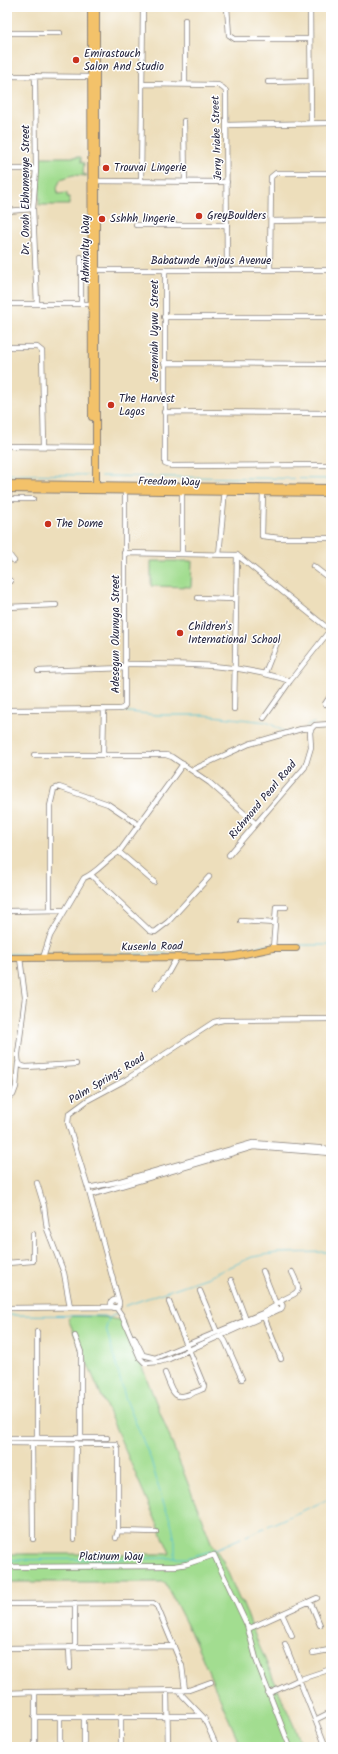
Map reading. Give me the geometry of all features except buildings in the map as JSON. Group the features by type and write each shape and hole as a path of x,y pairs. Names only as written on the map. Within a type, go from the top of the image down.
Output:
{"main road":[{"name":"Admiralty Way","path":"91,7 94,54"},
{"name":"Admiralty Way","path":"94,488 94,54 96,7"},
{"name":"Admiralty Way","path":"94,77 96,182 92,304 94,447"},
{"name":"Freedom Way","path":"8,487 225,490 331,488"},
{"name":"Freedom Way","path":"94,488 125,491 182,492 225,490"},
{"name":"Freedom Way","path":"263,490 331,493"},
{"name":"Kusenla Road","path":"7,958 151,958 235,956 273,945 296,948"}],"street":[{"path":"141,182 143,7"},
{"path":"227,7 229,34 235,39 309,39"},
{"path":"310,7 309,39 311,123"},
{"path":"185,20 185,84"},
{"path":"7,33 60,33"},
{"path":"7,76 94,77"},
{"name":"Dr. Onoh Ebhomenye Street","path":"35,76 36,169 33,210 37,304"},
{"path":"268,82 310,81"},
{"name":"Jerry Iriabe Street","path":"142,84 218,85 223,88 226,96 227,125 227,270"},
{"path":"184,121 185,182"},
{"path":"227,125 331,123"},
{"path":"7,169 36,169"},
{"path":"270,270 271,177 273,174 331,173"},
{"path":"96,182 227,182"},
{"path":"7,210 33,210"},
{"path":"271,221 331,220"},
{"path":"136,225 227,225"},
{"path":"81,257 81,304"},
{"name":"Babatunde Anjous Avenue","path":"94,270 331,270"},
{"name":"Jeremiah Ugwu Street","path":"165,270 165,464 171,466 331,466"},
{"path":"7,304 92,304"},
{"path":"164,317 331,317"},
{"path":"7,347 37,347 42,351 44,446"},
{"path":"164,363 331,364"},
{"path":"164,412 331,413"},
{"path":"7,446 94,447"},
{"path":"7,524 8,487"},
{"path":"219,555 225,490"},
{"path":"263,490 262,536 280,538 331,538"},
{"name":"Adesegun Okunuga Street","path":"7,710 104,709 123,708 125,705 125,491"},
{"path":"182,492 182,554"},
{"path":"8,499 33,499"},
{"path":"7,552 14,561"},
{"path":"124,554 237,555 331,630 290,681 264,718"},
{"path":"234,709 237,555"},
{"path":"313,566 331,580"},
{"path":"198,598 236,599"},
{"path":"7,607 56,605"},
{"path":"265,673 278,640"},
{"path":"38,670 125,666 204,665 236,667 265,673 290,681"},
{"path":"325,704 331,695"},
{"path":"103,754 104,709"},
{"path":"192,770 250,744 301,729 312,728 315,725 331,724"},
{"name":"Richmond Pearl Road","path":"228,855 305,767 311,747 310,732 312,728"},
{"path":"34,755 166,755 183,764 210,783 255,823"},
{"path":"43,958 50,936 84,878 91,875 103,866 111,856 119,852 183,764"},
{"path":"50,910 50,806 54,789 59,787 108,804 139,825"},
{"path":"119,852 154,882"},
{"path":"91,875 150,931 155,932 168,922 209,877"},
{"path":"273,945 276,907 286,907"},
{"path":"7,911 64,910"},
{"path":"241,921 275,923"},
{"path":"156,988 168,973 177,957"},
{"path":"7,1097 13,1095 16,1087 24,997 20,958"},
{"name":"Palm Springs Road","path":"116,1304 117,1294 88,1188 68,1123 69,1114 78,1106 127,1079 219,1021 331,1019"},
{"path":"18,1063 26,1068 76,1064"},
{"path":"88,1188 117,1182 253,1144 331,1149"},
{"path":"90,1195 106,1192 119,1186 253,1147 331,1153"},
{"path":"37,1183 44,1206 47,1229 64,1273 70,1307"},
{"path":"104,1184 106,1192"},
{"path":"7,1263 33,1261 33,1234"},
{"path":"263,1271 279,1304"},
{"path":"219,1334 279,1304 296,1293 299,1285 292,1272"},
{"path":"231,1280 246,1320"},
{"path":"200,1291 219,1334 225,1341 242,1379"},
{"path":"165,1373 173,1393 176,1396 184,1396 203,1389 204,1386 169,1302"},
{"path":"7,1308 107,1307 116,1304 140,1358 145,1363 169,1359 188,1347 264,1317 279,1304"},
{"path":"264,1317 281,1359"},
{"path":"37,1438 38,1332"},
{"path":"75,1336 81,1352 81,1438"},
{"path":"7,1438 107,1438"},
{"path":"7,1443 113,1443 117,1445 118,1531 116,1538"},
{"path":"32,1443 33,1539"},
{"path":"74,1539 76,1443"},
{"path":"118,1531 156,1532"},
{"name":"Platinum Way","path":"7,1567 175,1566 187,1564 214,1555 248,1629"},
{"path":"290,1747 256,1662 248,1629 317,1598"},
{"path":"310,1601 320,1625"},
{"path":"75,1603 75,1647"},
{"path":"7,1604 153,1603 157,1606 182,1666 185,1690"},
{"path":"282,1614 292,1636"},
{"path":"285,1644 298,1680 326,1747"},
{"path":"7,1648 174,1646"},
{"path":"69,1647 70,1668"},
{"path":"313,1653 329,1650 331,1651"},
{"path":"268,1694 298,1680 331,1669"},
{"path":"7,1693 180,1691 211,1682"},
{"path":"167,1691 168,1747"},
{"path":"180,1691 207,1723 217,1747"},
{"path":"34,1692 35,1747"},
{"path":"315,1720 331,1712"},
{"path":"120,1716 121,1747"},
{"path":"34,1717 202,1716"},
{"path":"60,1717 60,1747"},
{"path":"84,1717 84,1747"}],"green space":[{"path":"40,157 81,157 81,162 84,163 83,174 87,176 73,175 61,179 57,187 58,194 67,193 67,197 69,197 69,205 39,205"},
{"path":"151,561 192,561 191,587 151,586"},
{"path":"73,1316 103,1317 124,1321 211,1542 223,1561 240,1601 242,1601 258,1643 303,1747 241,1747 195,1641 165,1582 7,1582 7,1554 170,1553 68,1319"}],"waterway":[{"path":"7,474 87,475"},
{"path":"101,476 331,479"},
{"path":"121,711 157,715 204,715 267,722 285,732"},
{"path":"306,726 314,723"},
{"path":"151,954 234,953 263,945 271,945"},
{"path":"274,945 331,945"},
{"path":"7,954 41,954"},
{"path":"47,954 52,954"},
{"path":"56,954 78,954"},
{"path":"82,954 110,954"},
{"path":"115,954 146,954"},
{"path":"125,1306 208,1277 252,1257 277,1253 331,1252"},
{"path":"7,1315 104,1316 109,1318 117,1313"},
{"path":"7,1560 175,1558 175,1541 171,1522 162,1499 151,1460 125,1397 106,1328 109,1318"},
{"path":"268,1526 329,1499"},
{"path":"246,1536 264,1528"},
{"path":"214,1550 241,1538"},
{"path":"175,1558 187,1558 211,1551"}],"place":[{"name":"Emirastouch Salon And Studio","path":"76,60"},
{"name":"Trouvai Lingerie","path":"106,168"},
{"name":"GreyBoulders","path":"199,216"},
{"name":"Sshhh lingerie","path":"102,219"},
{"name":"The Harvest Lagos","path":"111,405"},
{"name":"The Dome","path":"48,524"},
{"name":"Children's International School","path":"180,633"}]}
